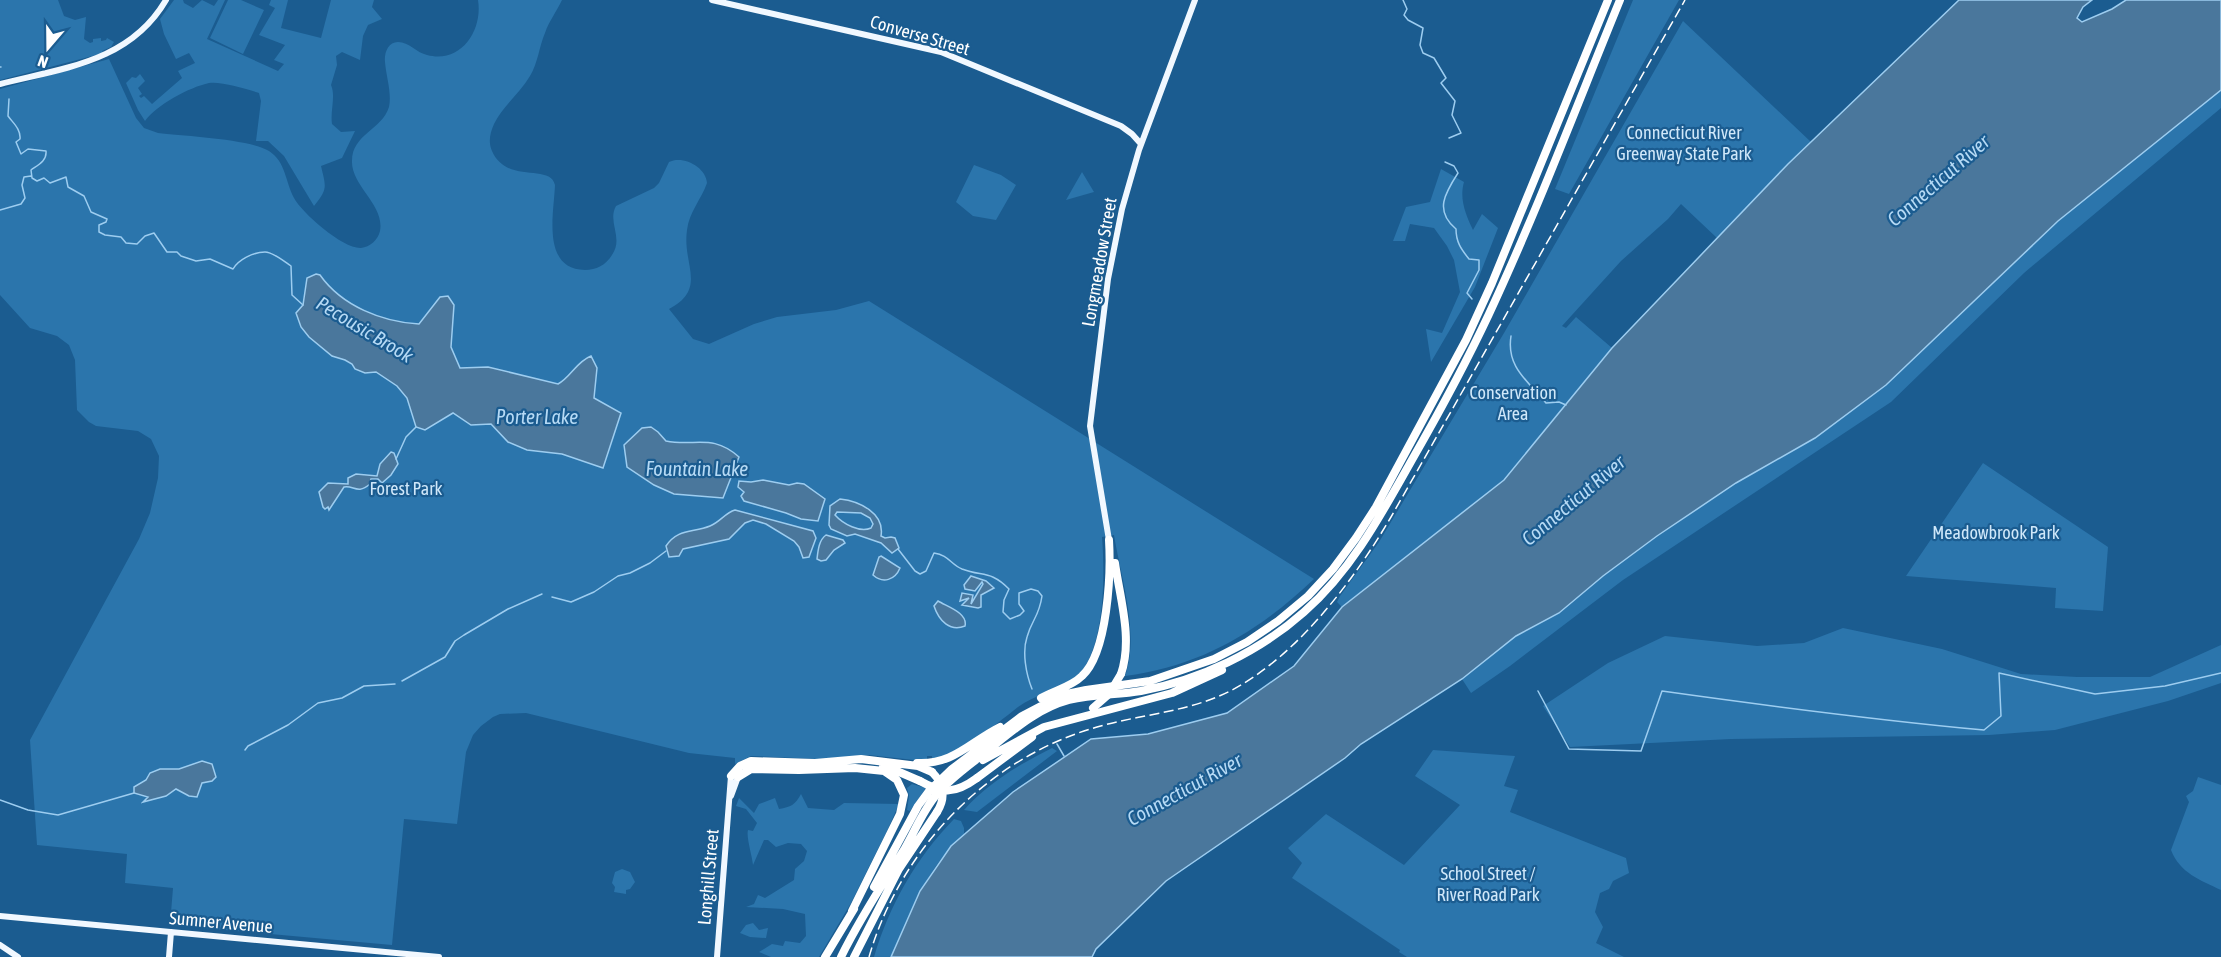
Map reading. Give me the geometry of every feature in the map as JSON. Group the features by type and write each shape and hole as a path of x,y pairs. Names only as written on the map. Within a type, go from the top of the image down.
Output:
{"highway":[{"path":"734,777 738,767 751,761 803,763 861,759 924,764 942,762 996,729 1062,695 1150,681 1214,659 1258,635 1289,613 1316,588 1356,538 1431,408 1469,335 1608,0"},
{"path":"961,772 1035,731 1073,718 1177,692 1234,664 1293,621 1342,572 1368,536 1468,357 1506,276 1620,0"},
{"path":"836,957 920,804 938,782 1019,718 1039,699 1078,680 1093,662 1109,586 1109,540"},
{"path":"1073,718 1093,708 1109,694 1121,674 1126,655 1127,639 1109,540"},
{"path":"841,957 934,797 961,772 1020,725 1053,705 1076,698 1139,691 1169,684 1216,667 1262,644"},
{"path":"826,769 854,764 875,764 893,768 937,789 948,791 964,787 1031,738 1062,722"},
{"path":"868,926 899,868 942,801 943,790 932,772 921,767 884,761"},
{"path":"734,777 751,769 855,768 885,771 899,782 904,793 903,806 894,830 852,911"},
{"path":"825,957 874,874 905,833"},
{"path":"854,957 902,852"}],"main road":[{"path":"0,84 86,62 116,50 146,27 166,0"},
{"name":"Converse Street","path":"712,0 941,52 1121,126 1141,144"},
{"name":"Longmeadow Street","path":"1109,540 1090,426 1109,273 1122,209 1141,144 1195,0"},
{"name":"Longhill Street","path":"717,957 730,799 734,777"},
{"name":"Sumner Avenue","path":"0,916 439,957"},
{"path":"169,957 171,932"},
{"path":"0,945 18,957"}],"green space":[{"path":"0,0 58,0 64,16 75,20 86,17 84,39 90,43 93,39 101,38 101,41 107,38 114,42 111,47 102,51 104,53 0,80"},
{"path":"174,0 183,0 193,8 202,0 214,6 218,0 225,0 207,39 278,71 284,64 274,60 285,45 259,35 275,8 269,5 271,0 288,0 281,28 321,38 331,0 374,0 372,7 382,19 368,25 363,36 360,60 342,52 336,56 337,65 331,85 332,124 341,132 355,131 342,158 321,166 325,188 314,206 284,156 268,141 256,141 261,101 259,93 226,84 209,83 174,98 157,109 145,121 126,83 132,77 136,78 140,74 145,81 138,88 142,94 139,96 141,98 144,96 152,104 182,78 178,71 195,63 189,53 176,59 164,34 160,19"},
{"path":"228,0 241,0 264,10 243,54 210,38"},
{"name":"Forest Park","path":"478,0 562,0 543,38 533,71 497,118 491,131 490,141 492,151 507,168 545,175 555,185 553,238 562,260 571,267 589,270 607,262 615,249 616,236 613,218 616,206 654,188 659,183 669,162 687,161 703,172 707,183 690,217 687,230 686,243 691,284 688,293 681,301 669,309 693,339 709,344 754,324 777,317 836,310 869,301 1314,579 1272,615 1228,643 1179,664 1125,676 1131,642 1128,606 1114,535 1102,537 1101,614 1097,635 1083,669 1072,680 1018,707 967,744 932,760 932,756 927,756 927,760 923,761 869,755 819,759 751,756 735,764 735,758 689,753 526,713 500,714 481,726 473,735 466,752 457,824 404,819 392,945 170,925 173,888 125,883 127,854 37,845 30,740 139,539 150,513 158,478 159,456 151,439 138,431 96,426 77,410 75,360 69,345 57,336 30,328 0,295 0,89 109,59 136,118 144,128 158,133 247,144 269,151 279,161 294,198 305,212 334,237 353,247 361,248 370,245 375,240 380,231 380,222 378,213 353,170 353,152 362,138 385,115 389,107 385,59 387,49 395,42 402,42 427,55 450,54 467,42 473,33 479,11"},
{"path":"1633,0 1679,0 1569,194 1555,189"},
{"name":"Connecticut River Greenway State Park","path":"1683,21 1811,142 1717,238 1681,204 1668,219 1621,261 1562,326 1566,328 1576,317 1612,348 1504,480 1342,607 1337,602 1340,596 1379,542 1504,333"},
{"path":"2221,90 2221,108 2024,273 1891,402 1623,580 1471,693 1462,679 1516,636 1559,613 1603,576 1657,536 1736,483 1815,438 1886,385 2058,221"},
{"path":"974,165 1001,175 1016,185 996,220 973,216 956,202"},
{"name":"Conservation Area","path":"1441,169 1464,182 1463,201 1473,230 1482,214 1498,228 1475,287 1431,362 1426,329 1442,333 1460,292 1454,260 1434,228 1410,224 1405,241 1393,241 1406,207 1430,202"},
{"path":"1082,172 1094,192 1066,200"},
{"name":"Meadowbrook Park","path":"1983,463 2108,547 2103,611 2055,608 2056,588 1906,576"},
{"path":"1843,628 1942,649 2021,674 2077,677 2150,677 2221,645 2221,683 2168,701 2055,730 1989,735 1731,739 1570,747 1543,706 1608,663 1665,636 1757,646 1804,643"},
{"path":"1052,748 1057,751 977,812 964,810 983,791 1005,775"},
{"name":"School Street / River Road Park","path":"1433,750 1515,756 1504,786 1518,790 1510,812 1626,858 1629,873 1613,881 1609,889 1600,893 1595,912 1603,927 1596,943 1624,957 1407,957 1399,952 1400,950 1292,878 1302,863 1288,848 1326,814 1404,865 1460,805 1415,776"},
{"path":"2198,777 2221,785 2221,890 2185,870 2171,850 2189,802 2186,796 2193,791"},
{"path":"912,784 926,788 910,811 907,810 909,796 907,788"},
{"path":"801,794 808,808 834,810 844,803 899,804 851,903 819,957 771,957 759,952 772,944 783,946 785,941 800,943 806,936 805,914 783,909 746,907 754,904 758,895 765,898 794,880 795,869 804,861 807,851 801,844 788,843 776,847 768,840 764,840 753,865 748,830 753,831 757,823 746,809 736,806 739,798 754,813 759,804 775,798 779,809 792,805"},
{"path":"954,819 961,821 964,835 940,861 921,891 891,957 874,957 887,919 905,884 940,834"},
{"path":"622,869 630,872 635,882 630,889 626,890 626,894 614,892 615,887 612,883 615,872"},
{"path":"753,923 759,930 768,928 766,938 750,937 740,933 746,925"}],"water":[{"name":"Connecticut River","path":"1959,0 2092,0 2083,7 2077,18 2082,22 2126,0 2221,0 2221,90 2058,221 1886,385 1815,438 1736,483 1657,536 1603,576 1559,613 1516,636 1462,679 1361,744 1345,758 1166,881 1096,949 1092,957 891,957 920,891 951,846 1013,792 1091,739 1148,734 1227,713 1294,666 1342,607 1504,480 1612,348 1788,164"},
{"name":"Porter Lake","path":"316,274 320,275 329,286 351,304 377,316 405,323 419,324 440,297 448,296 454,305 451,347 460,368 488,367 558,384 567,378 581,362 591,356 597,368 594,398 621,413 603,468 562,454 527,450 508,442 491,424 471,425 453,413 425,430 416,427 407,398 397,386 376,372 365,373 355,369 345,360 332,356 309,337 301,327 296,313 303,305 307,278"},
{"name":"Fountain Lake","path":"651,427 666,441 712,443 720,445 739,457 723,498 674,494 654,485 627,467 624,445 642,428"},
{"path":"391,452 394,453 398,464 382,483 378,479 371,479 370,484 362,489 344,487 329,510 328,507 325,509 323,507 319,492 328,483 348,484 348,478 356,474 377,476 380,464"},
{"path":"763,480 789,485 804,484 825,499 818,521 801,519 744,501 741,496 744,492 738,487 739,481"},
{"path":"840,499 855,502 869,510 879,521 881,536 895,538 899,548 892,553 881,543 855,534 847,536 831,529 829,525 830,506","holes":["837,512 861,513 870,518 873,524 871,528 852,527 835,515"]},
{"path":"735,510 813,531 816,538 809,557 803,558 794,541 766,524 753,520 745,523 729,539 683,549 679,556 669,557 666,546 676,536 710,526"},
{"path":"826,535 843,540 845,543 834,550 826,560 821,561 817,559 818,549"},
{"path":"881,556 900,568 892,578 885,580 873,575"},
{"path":"971,576 986,581 994,588 981,595 981,607 978,608 962,605 969,598 960,601 962,593 973,595 971,604 983,584 982,582 975,591 965,589 964,585"},
{"path":"938,601 960,614 965,621 965,626 955,628 942,621 934,606"},
{"path":"202,761 212,764 216,777 212,781 202,783 197,797 189,796 176,789 166,796 143,802 148,797 134,793 134,787 146,780 150,773 160,769 179,769"}],"waterway":[{"path":"1403,0 1407,9 1404,15 1408,20 1423,28 1420,45 1423,53 1434,58 1446,78 1441,83 1455,101 1452,115 1461,133 1449,138"},
{"name":"Pecousic Brook","path":"9,99 8,116 19,132 20,139 16,142 21,154 28,149 46,151 44,160 31,170 32,178 37,181 44,178 50,183 66,177 68,187 84,196 91,212 107,219 99,225 99,232 121,237 126,243 137,244 145,236 154,233 167,252 177,252 181,256 196,261 210,259 233,269 251,255 260,252 272,254 291,266 292,295 303,305"},
{"path":"1445,162 1454,166 1458,173 1446,195 1445,215 1456,229 1461,249 1469,259 1479,260 1479,270 1467,293 1472,299"},
{"path":"0,210 21,204 25,198 22,185 24,177 31,176"},
{"path":"1511,336 1512,356 1520,373 1546,403 1559,402 1566,405"},
{"path":"396,459 406,437 416,427"},
{"name":"Pecousic Brook","path":"898,549 920,574 926,571 934,553 943,556 962,569 997,579 1009,589 1004,600 1003,612 1010,619 1024,611 1019,604 1019,593 1031,589 1038,591 1042,596 1041,603 1029,631 1025,649 1026,670 1032,689"},
{"path":"552,597 571,602 594,592 618,576 650,563 666,551"},
{"path":"402,681 445,657 455,641 464,635 508,609 542,594"},
{"path":"1538,691 1569,749 1641,751 1662,691 1984,730 2001,716 1999,673 2095,694 2165,686 2221,673"},
{"path":"245,750 248,746 288,725 318,703 342,698 364,686 395,684"},
{"name":"Pecousic Brook","path":"1057,744 1064,756"},
{"path":"0,800 28,810 58,815 134,793"}],"railway":[{"path":"869,957 883,917 902,880 926,845 954,813 985,785 1020,761 1057,741 1097,727 1183,708 1232,690 1279,657 1322,614 1360,566 1391,517 1685,0"}]}
